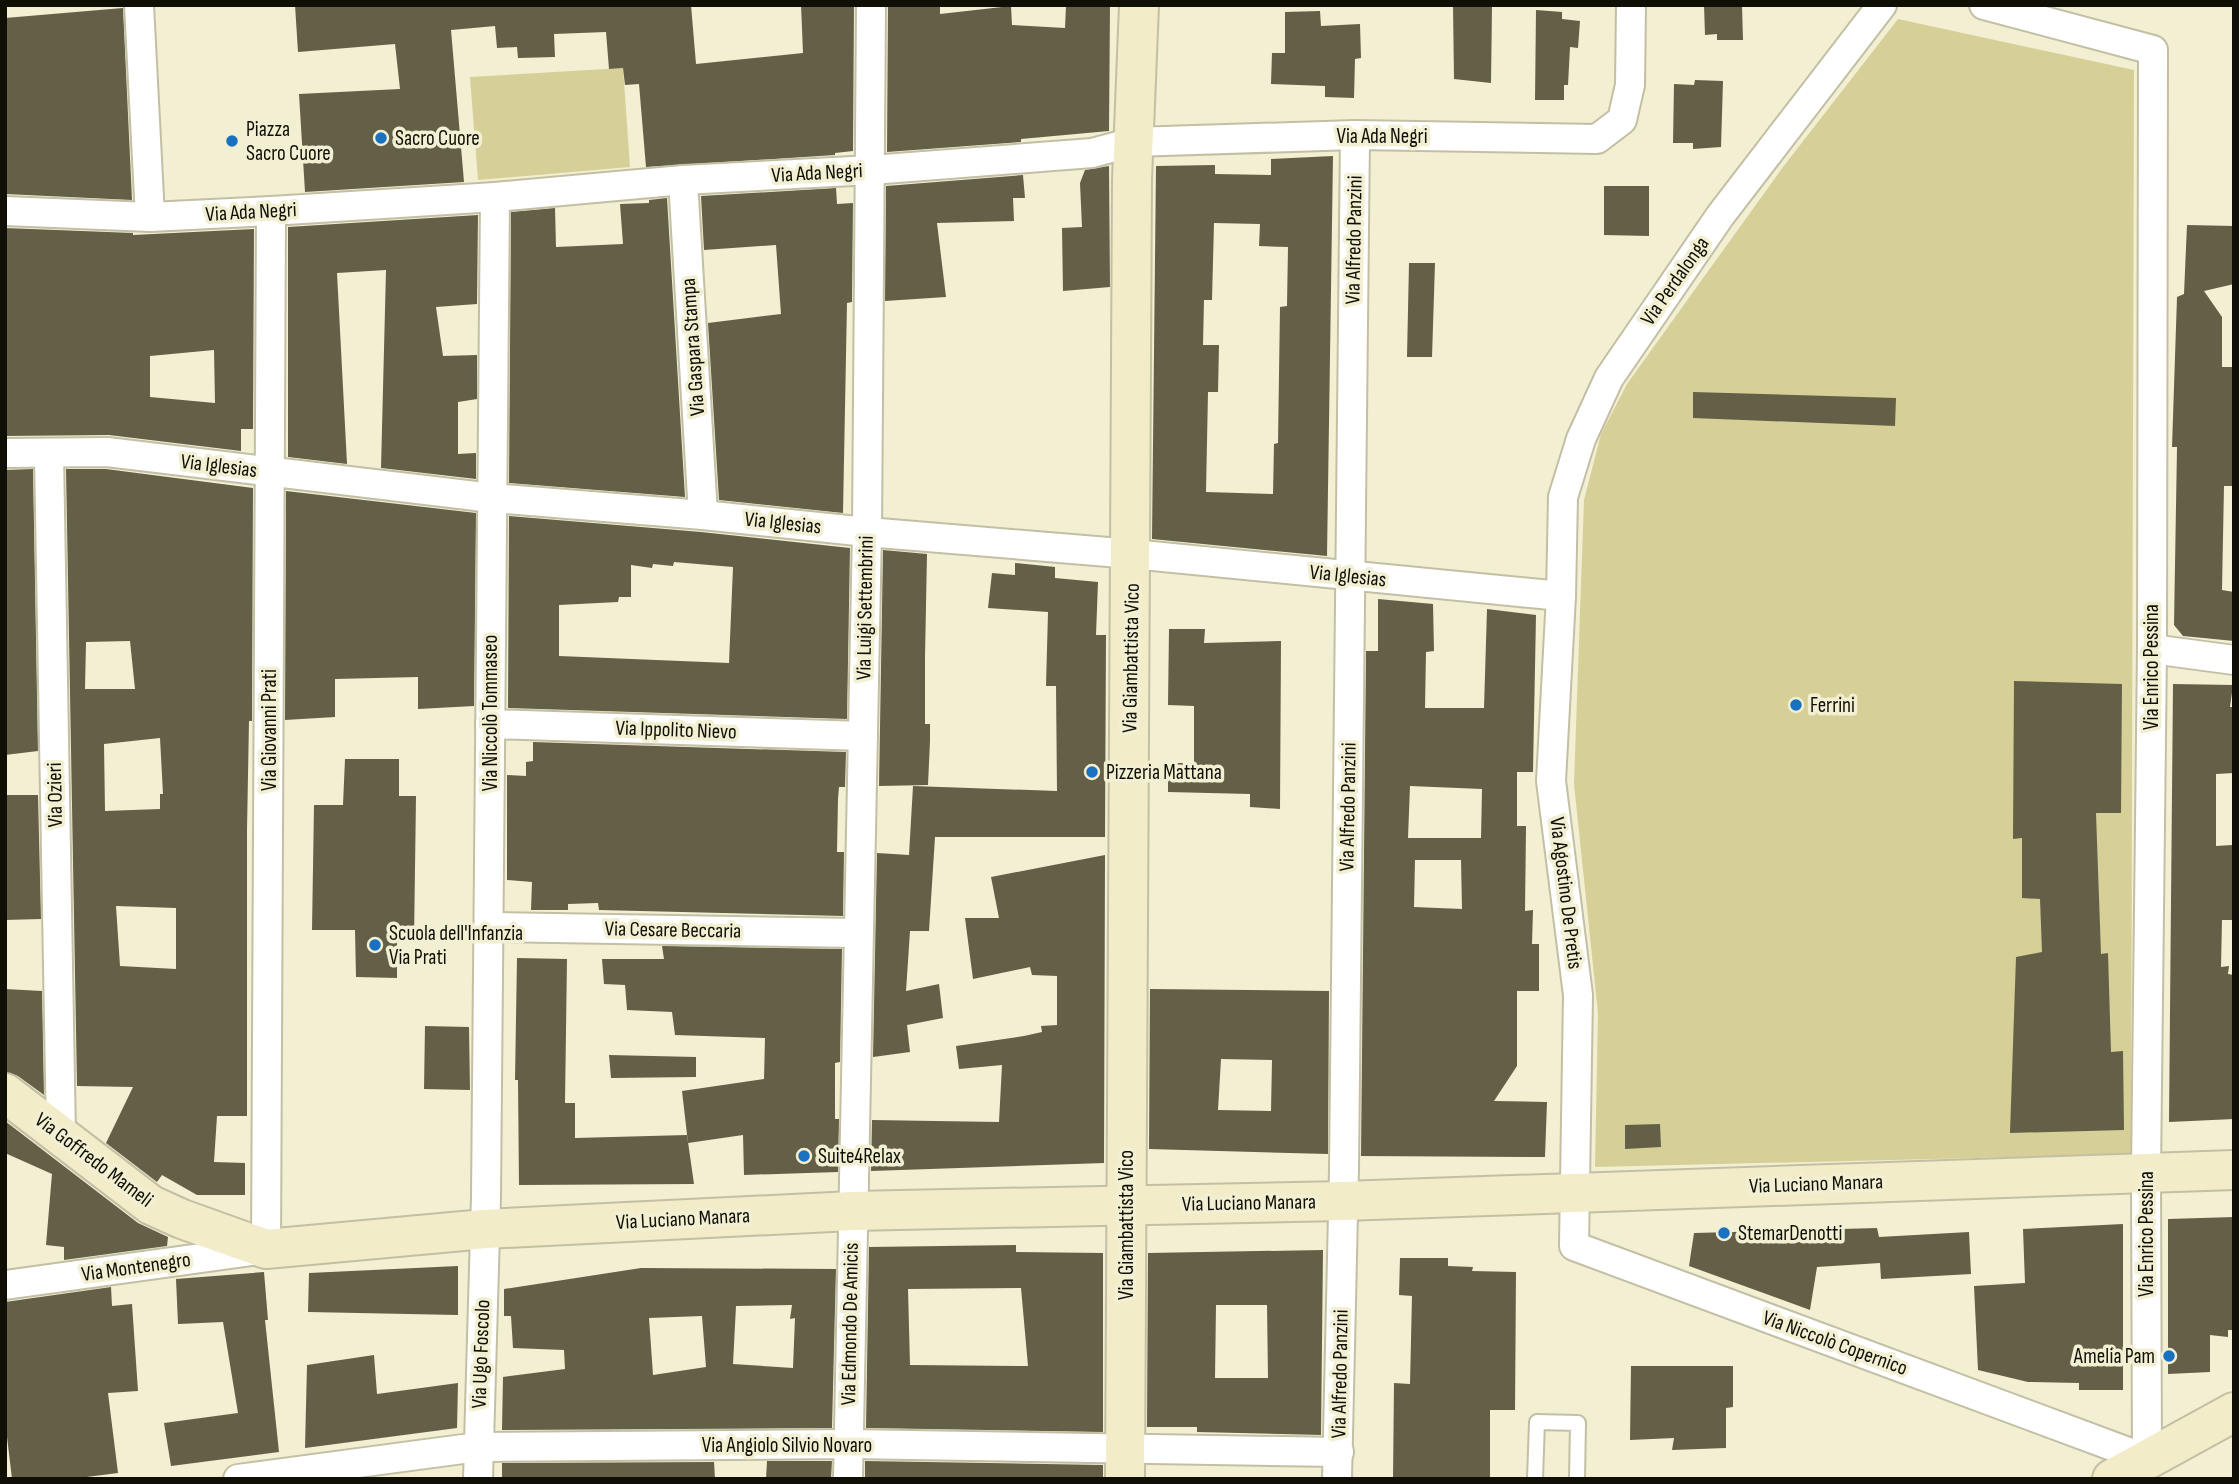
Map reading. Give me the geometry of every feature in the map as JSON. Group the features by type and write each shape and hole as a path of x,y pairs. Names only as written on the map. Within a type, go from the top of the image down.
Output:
{"street":[{"path":"139,5 150,216"},
{"name":"Via Luigi Settembrini","path":"852,1211 867,532 871,5"},
{"name":"Via Giambattista Vico","path":"1125,1463 1133,142 1139,5"},
{"name":"Via Ada Negri","path":"5,211 150,216 271,211 1092,153 1133,142 1355,135 1597,139 1622,120 1630,85 1630,5"},
{"name":"Via Perdalonga","path":"1561,596 1563,497 1581,439 1609,378 1720,216 1882,5"},
{"name":"Via Enrico Pessina","path":"1984,5 2153,50 2152,649 2146,1174 2147,1459"},
{"name":"Via Alfredo Panzini","path":"1338,1466 1355,135"},
{"name":"Via Gaspara Stampa","path":"683,180 703,515"},
{"name":"Via Niccolò Tommaseo","path":"485,1229 495,197"},
{"name":"Via Giovanni Prati","path":"266,1249 271,211"},
{"name":"Via Iglesias","path":"5,453 107,452 492,498 1132,554 1561,596"},
{"name":"Via Ozieri","path":"49,453 61,1137"},
{"name":"Via Agostino De Pretis","path":"1561,596 1551,781 1578,995 1575,1191"},
{"path":"2152,649 2234,660"},
{"name":"Via Ippolito Nievo","path":"490,724 863,736"},
{"name":"Via Cesare Beccaria","path":"488,927 858,933"},
{"name":"Via Goffredo Mameli","path":"5,1093 151,1205 266,1249"},
{"name":"Via Luciano Manara","path":"266,1249 485,1229 852,1211 1343,1201 2234,1170"},
{"name":"Via Niccolò Copernico","path":"1575,1191 1574,1245 2147,1459"},
{"name":"Via Edmondo De Amicis","path":"848,1479 852,1211"},
{"name":"Via Ugo Foscolo","path":"478,1479 485,1229"},
{"name":"Via Montenegro","path":"5,1285 266,1249"},
{"path":"2112,1479 2231,1417"},
{"name":"Via Angiolo Silvio Novaro","path":"238,1479 478,1447 849,1444 1125,1463 1338,1466"}],"lane":[{"path":"1535,1479 1537,1422 1578,1423 1577,1479"}],"shaded area":[{"path":"1898,19 2134,70 2131,1156 1595,1167 1598,1013 1574,784 1584,500 1601,434 1627,384 1783,167"},
{"path":"623,68 630,167 478,180 470,77"}],"building":[{"path":"295,5 691,5 696,64 803,53 801,5 854,5 853,151 835,155 646,167 639,84 625,85 623,68 609,69 606,32 554,34 555,57 518,58 517,47 497,48 495,26 451,30 464,182 305,192 299,94 400,89 395,44 298,52"},
{"path":"888,5 940,5 940,14 1011,6 1012,25 1065,28 1066,5 1110,5 1109,131 1021,139 1021,142 887,152"},
{"path":"1453,5 1492,6 1491,83 1454,79"},
{"path":"1704,5 1742,5 1743,40 1717,40 1717,34 1705,35"},
{"path":"123,8 132,200 5,194 5,18"},
{"path":"1536,10 1562,12 1562,19 1580,21 1578,48 1570,47 1568,85 1564,85 1564,100 1535,100"},
{"path":"1320,11 1321,26 1360,24 1361,58 1355,59 1354,98 1325,97 1325,86 1271,84 1272,53 1285,53 1285,12"},
{"path":"1695,80 1723,81 1721,147 1693,149 1693,143 1673,143 1674,84 1694,85"},
{"path":"1333,156 1327,556 1152,539 1156,166 1215,165 1215,174 1271,175 1271,159","holes":["1214,223 1260,224 1259,246 1288,247 1287,306 1280,307 1278,443 1274,444 1273,494 1206,492 1208,392 1218,392 1219,345 1203,345 1204,300 1212,300"]},
{"path":"1109,166 1110,287 1063,291 1062,228 1082,227 1080,183 1085,170"},
{"path":"1023,175 1025,198 1013,198 1014,221 937,223 946,297 885,301 886,186"},
{"path":"1604,186 1649,186 1649,236 1604,235"},
{"path":"836,188 837,204 853,203 852,302 847,303 843,513 719,500 708,323 781,314 776,245 704,250 701,196"},
{"path":"667,198 685,497 509,483 511,212 555,208 556,247 623,244 620,204 649,203 649,200"},
{"path":"478,215 477,304 436,307 443,356 477,355 477,399 458,402 458,454 476,453 476,479 381,468 386,270 337,273 347,464 288,457 288,227"},
{"path":"2187,225 2234,226 2234,284 2204,291 2222,317 2222,367 2234,367 2234,486 2224,486 2222,590 2234,592 2234,641 2183,636 2174,625 2177,447 2172,447 2177,297 2184,294"},
{"path":"5,228 133,235 254,229 253,429 241,429 241,451 109,435 5,436","holes":["214,350 215,403 150,397 150,356"]},
{"path":"1409,263 1435,263 1432,357 1407,357"},
{"path":"1693,392 1896,398 1895,426 1693,418"},
{"path":"33,469 38,751 5,755 5,470"},
{"path":"66,469 106,469 253,488 252,721 249,721 247,830 247,1116 217,1116 214,1162 245,1163 245,1195 197,1195 162,1175 157,1182 106,1143 133,1087 77,1086","holes":["130,641 135,689 85,689 86,642","160,738 163,794 160,794 160,809 105,811 104,744","116,906 176,908 176,969 120,966"]},
{"path":"286,491 476,513 474,706 418,709 418,677 335,679 335,717 285,720"},
{"path":"509,516 850,548 847,719 508,708","holes":["674,562 733,567 729,663 559,656 559,605 618,602 619,597 631,597 631,565 652,568 653,564 673,566"]},
{"path":"883,550 927,554 925,724 930,724 928,785 879,786"},
{"path":"1015,563 1055,567 1055,578 1098,582 1096,635 1106,635 1105,837 935,837 929,931 910,931 906,991 939,984 943,1018 907,1025 910,1052 873,1057 877,853 909,855 913,786 1057,791 1056,686 1046,686 1048,612 988,608 992,573 1015,575"},
{"path":"1378,599 1433,604 1434,651 1426,652 1425,708 1484,708 1487,609 1536,615 1533,772 1517,772 1517,826 1526,826 1525,911 1533,910 1532,944 1539,944 1539,991 1517,991 1517,1066 1494,1101 1547,1102 1545,1157 1361,1156 1366,651 1378,651","holes":["1410,786 1482,789 1481,838 1408,838","1415,860 1461,860 1462,909 1414,907"]},
{"path":"1169,629 1205,629 1204,643 1281,641 1280,809 1250,807 1250,794 1168,792 1168,763 1194,763 1194,706 1168,705"},
{"path":"2014,681 2122,684 2121,813 2096,813 2101,954 2108,953 2111,1052 2123,1051 2124,1130 2010,1133 2016,957 2042,952 2040,899 2022,898 2022,838 2013,839"},
{"path":"2173,684 2233,685 2230,707 2234,707 2234,773 2216,774 2216,846 2232,845 2234,867 2234,920 2222,920 2221,967 2229,966 2228,974 2234,975 2234,1119 2169,1122"},
{"path":"533,742 846,752 845,787 839,787 837,852 844,852 843,916 599,910 598,903 568,904 568,910 531,910 532,882 507,880 507,775 526,776 526,762 533,761"},
{"path":"345,759 399,759 399,796 416,796 414,941 397,942 397,978 356,977 355,930 312,930 314,805 343,805"},
{"path":"5,795 38,795 41,919 5,920"},
{"path":"1105,855 1104,1163 871,1171 872,1120 999,1122 1002,1065 959,1069 956,1046 1024,1036 1042,1032 1041,1026 1057,1025 1057,976 1032,975 1030,967 973,979 965,918 999,918 991,877"},
{"path":"662,946 842,949 840,1062 835,1063 835,1119 839,1119 838,1172 744,1175 743,1135 688,1143 682,1091 764,1079 765,1038 675,1035 672,1012 627,1010 625,985 604,984 602,959 664,959"},
{"path":"517,958 567,959 565,1103 575,1103 575,1138 687,1135 694,1184 519,1185 518,1080 515,1080"},
{"path":"5,989 42,991 44,1095 18,1076 5,1072"},
{"path":"1150,989 1329,991 1328,1154 1149,1149","holes":["1221,1059 1272,1060 1271,1111 1218,1110"]},
{"path":"425,1026 469,1027 470,1090 424,1089"},
{"path":"609,1055 696,1057 696,1077 611,1078"},
{"path":"5,1121 138,1223 168,1237 167,1246 64,1260 64,1247 46,1245 52,1174 5,1153"},
{"path":"1660,1124 1661,1147 1625,1149 1625,1125"},
{"path":"2234,1217 2234,1330 2228,1330 2228,1337 2210,1335 2210,1372 2168,1374 2168,1219"},
{"path":"2123,1224 2123,1390 2079,1390 2079,1383 2028,1382 1978,1370 1974,1286 2025,1283 2023,1229"},
{"path":"1877,1228 1879,1237 1969,1232 1971,1274 1881,1279 1880,1263 1817,1267 1810,1310 1689,1266 1694,1233"},
{"path":"1016,1245 1016,1252 1103,1253 1103,1432 866,1428 869,1247","holes":["1021,1288 1028,1366 910,1365 908,1289"]},
{"path":"1323,1250 1321,1435 1197,1432 1197,1427 1147,1427 1148,1253","holes":["1216,1305 1267,1305 1268,1378 1215,1378"]},
{"path":"1400,1258 1448,1258 1448,1266 1473,1267 1472,1271 1516,1272 1515,1410 1490,1410 1490,1479 1393,1479 1394,1383 1410,1384 1412,1296 1399,1295"},
{"path":"458,1266 458,1315 308,1312 309,1273"},
{"path":"641,1268 836,1269 832,1428 502,1430 503,1377 565,1369 564,1350 513,1348 511,1316 504,1316 504,1289","holes":["792,1305 790,1319 795,1318 793,1368 733,1364 736,1306","702,1316 706,1367 653,1375 649,1318"]},
{"path":"264,1272 268,1320 265,1320 279,1452 171,1466 164,1423 238,1413 223,1322 178,1324 176,1279"},
{"path":"111,1287 112,1306 132,1304 138,1391 108,1393 118,1473 71,1479 12,1479 5,1420 5,1302"},
{"path":"374,1355 377,1394 458,1383 457,1428 305,1448 307,1365"},
{"path":"1631,1366 1733,1366 1733,1407 1726,1408 1726,1448 1672,1450 1674,1438 1630,1440"},
{"path":"767,1461 832,1461 831,1479 766,1479"},
{"path":"865,1461 1103,1465 1103,1479 865,1479"},
{"path":"714,1462 715,1479 502,1479 502,1463"}],"place":[{"name":"Sacro Cuore","path":"381,138"},
{"name":"Piazza Sacro Cuore","path":"232,141"},
{"name":"Ferrini","path":"1796,705"},
{"name":"Pizzeria Mattana","path":"1092,772"},
{"name":"Scuola dell'Infanzia Via Prati","path":"375,945"},
{"name":"Suite4Relax","path":"804,1156"},
{"name":"StemarDenotti","path":"1724,1233"},
{"name":"Amelia Pam","path":"2169,1356"}]}
